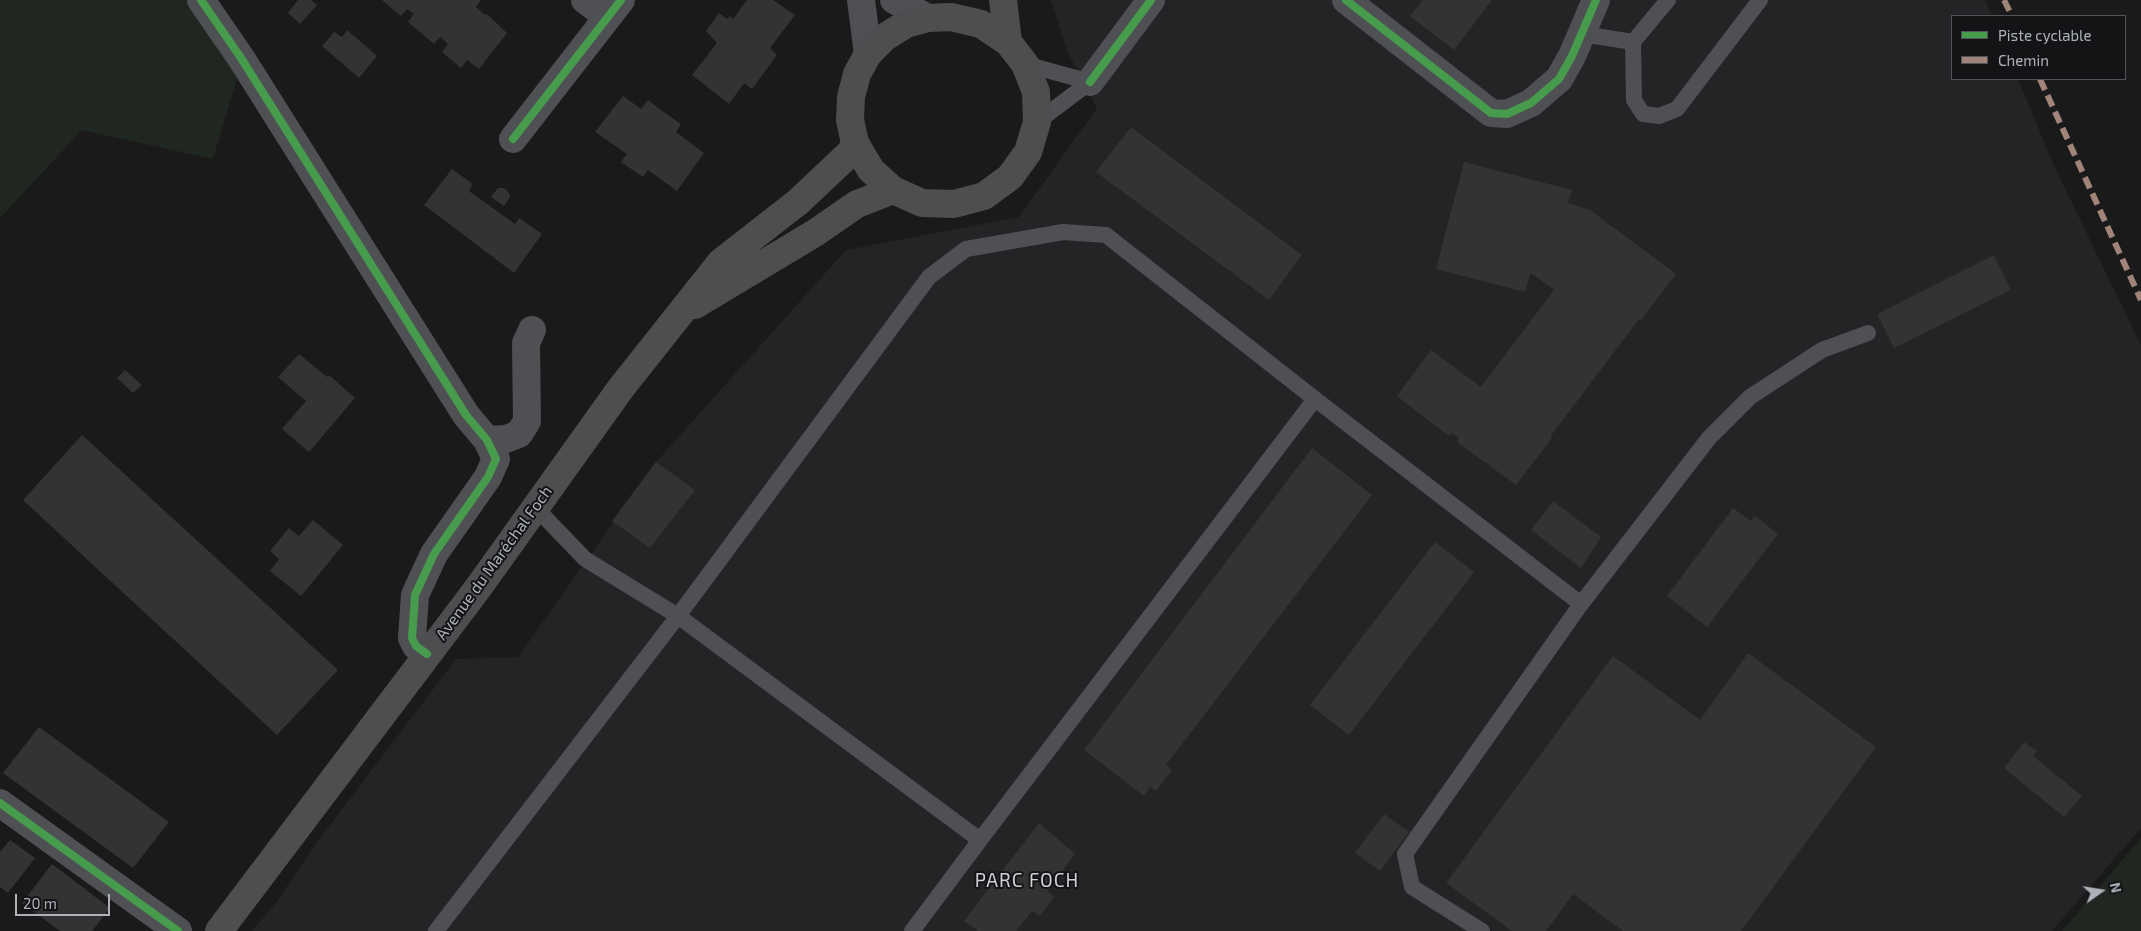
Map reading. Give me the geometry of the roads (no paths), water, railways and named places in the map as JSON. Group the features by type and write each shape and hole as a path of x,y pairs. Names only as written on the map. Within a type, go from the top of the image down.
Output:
{"main road":[{"path":"1003,0 1008,42"},
{"path":"948,11 981,24 1008,42 1025,64 1036,92 1037,122 1028,152 1010,177 984,196 954,204 922,202 893,190 871,170 855,143 850,120 851,97 857,74 868,54 885,37 906,24 948,11"},
{"name":"Avenue du Maréchal Foch","path":"219,931 427,654 621,388 721,262 798,202 851,152 855,143"},
{"path":"679,315 815,233 858,204 893,190"}],"street":[{"path":"201,0 241,58 466,415 487,440 496,459 488,477 434,554 415,595 412,638 416,646 427,654"},
{"path":"513,139 614,8 585,0"},
{"path":"861,0 868,54"},
{"path":"894,0 948,11"},
{"path":"1090,82 1152,0"},
{"path":"1346,0 1491,113 1507,114 1531,103 1559,79 1582,34 1596,0"},
{"path":"487,440 506,439 519,434 528,421 526,343 532,330"},
{"path":"0,803 178,931"}],"lane":[{"path":"1668,0 1633,42 1634,100 1643,114 1659,116 1677,109 1760,0"},
{"path":"1582,34 1633,42"},
{"path":"1025,64 1090,82"},
{"path":"1037,122 1090,82"},
{"path":"436,931 678,616 929,277 966,249 1064,232 1106,235 1581,604"},
{"path":"1482,931 1412,886 1405,854 1581,604 1709,438 1750,397 1822,350 1868,333"},
{"path":"912,931 1315,398"},
{"path":"535,507 585,559 678,616 980,840"}],"district":[{"name":"PARC FOCH","path":"1027,881"}]}
